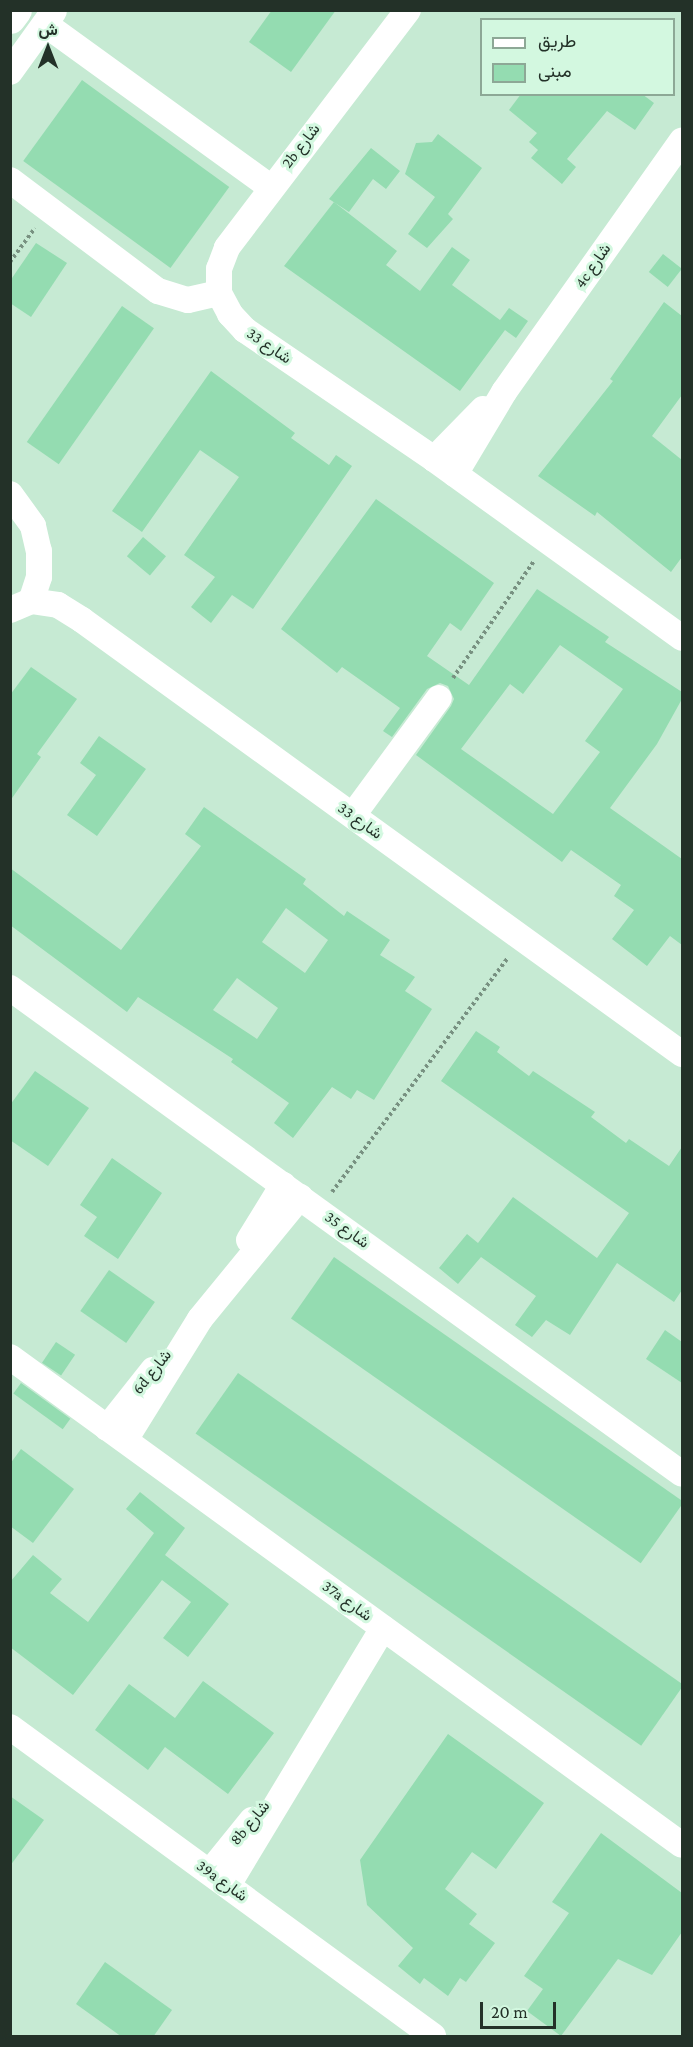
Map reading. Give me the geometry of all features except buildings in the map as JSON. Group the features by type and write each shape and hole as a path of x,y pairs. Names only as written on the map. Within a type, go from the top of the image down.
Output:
{"main road":[{"path":"10,18 16,10"}],"street":[{"name":"2b شارع","path":"219,293 219,269 227,248 270,187 408,10"},
{"path":"10,72 50,17 270,187"},
{"name":"4c شارع","path":"454,474 504,392 682,141"},
{"path":"10,180 158,291 188,300 219,293"},
{"name":"شارع 33","path":"219,293 230,314 245,330 434,459 682,638"},
{"name":"4c شارع","path":"434,459 504,392"},
{"path":"10,494 33,526 39,551 39,577 21,606"},
{"name":"شارع 33","path":"21,606 57,605 82,620 682,1054"},
{"path":"353,815 439,699"},
{"name":"شارع 35","path":"10,987 682,1474"},
{"name":"6d شارع","path":"116,1434 173,1345 200,1319 301,1197"},
{"name":"37a شارع","path":"10,1357 682,1845"},
{"name":"8b شارع","path":"219,1879 391,1634"},
{"name":"39a شارع","path":"10,1727 433,2037"}],"path":[{"path":"10,262 49,207"},
{"path":"439,699 548,541"},
{"path":"301,1197 522,938"}]}
